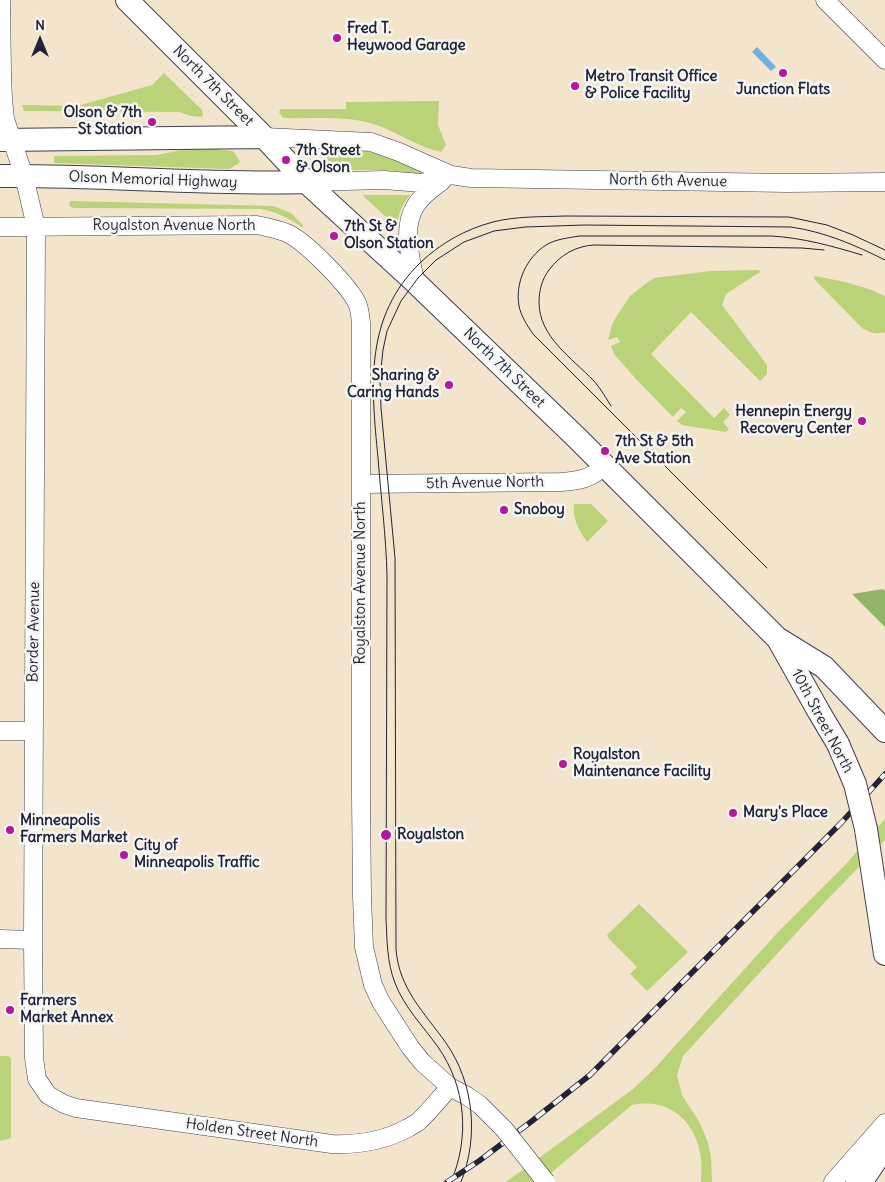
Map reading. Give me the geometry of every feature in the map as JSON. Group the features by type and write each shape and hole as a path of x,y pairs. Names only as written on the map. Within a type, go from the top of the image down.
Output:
{"highway":[{"path":"859,1182 885,1143"}],"main road":[{"name":"North 7th Street","path":"126,0 264,137 306,182 415,282 604,465 777,638 824,667 885,731"},
{"path":"6,140 264,137"},
{"name":"Olson Memorial Highway","path":"0,176 265,183 306,182"},
{"name":"10th Street North","path":"777,638 838,744 855,784 866,829 885,954"}],"street":[{"name":"Border Avenue","path":"1,0 1,74 6,140 24,176 36,227 33,940 34,1058 37,1079 42,1087"},
{"path":"825,0 885,60"},
{"name":"North 6th Avenue","path":"264,137 370,142 399,152 451,175 486,179 787,183 885,182"},
{"name":"North 6th Avenue","path":"306,182 384,180 422,183 451,175"},
{"path":"415,282 408,239 408,225 411,214 416,204 424,195 451,175"},
{"name":"Royalston Avenue North","path":"0,227 257,226 273,228 289,234 303,244 322,261 356,301 360,310 361,323 361,805 364,946 373,985 381,1002 410,1047 422,1062 450,1087 480,1105 504,1129 546,1182"},
{"name":"5th Avenue North","path":"361,484 577,481 594,474 604,465"},
{"path":"0,731 33,731"},
{"path":"0,940 33,940"},
{"name":"Holden Street North","path":"42,1087 48,1095 64,1104 90,1110 345,1145 379,1140 417,1123 450,1087"},
{"path":"833,1182 885,1122"}],"green space":[{"path":"164,73 202,110 202,117 179,112 24,111 22,105 77,106 152,85"},
{"path":"439,101 438,125 446,145 441,152 425,147 387,129 356,120 286,118 282,117 279,112 281,109 346,109 346,102"},
{"path":"191,148 233,151 240,161 229,169 54,163 54,156 157,155"},
{"path":"327,149 363,150 382,155 426,172 425,174 383,170 355,170 332,166 321,153"},
{"path":"362,195 410,195 401,210 397,227"},
{"path":"70,201 273,206 291,213 304,226 302,227 277,213 260,209 74,208 69,206"},
{"path":"759,270 760,272 726,294 722,305 767,365 767,374 760,381 691,312 651,354 714,418 724,408 730,415 723,422 729,429 726,432 682,425 677,421 686,412 681,408 673,417 614,354 611,346 620,342 617,337 608,340 613,322 630,296 654,278 711,271"},
{"path":"815,276 845,282 885,296 885,332 873,333 862,328 814,279"},
{"path":"574,504 591,504 608,521 587,542 577,524"},
{"path":"883,589 885,591 885,627 852,594"},
{"path":"885,819 885,840 823,904 683,1056 677,1075 682,1095 700,1123 707,1140 711,1156 712,1182 701,1182 701,1161 698,1145 687,1123 669,1108 645,1103 632,1105 540,1182 506,1182 632,1090 655,1068 779,931 847,863"},
{"path":"639,904 688,952 647,991 630,974 637,967 607,935"},
{"path":"0,1056 11,1058 11,1138 0,1141"}],"water":[{"path":"757,47 776,67 771,71 752,52"}],"tram line":[{"path":"451,1182 461,1148 463,1130 462,1113 455,1079 438,1047 399,992 390,968 387,943 387,575 374,404 374,378 380,329 389,306 402,283 421,262 437,249 473,229 493,222 511,219 565,216 789,217 827,225 885,250"},
{"path":"461,1182 467,1165 472,1129 471,1111 463,1075 446,1043 407,988 398,963 396,949 395,558 380,378 387,331 401,301 418,278 436,260 464,242 494,231 525,227 584,225 791,227 816,232 840,240 885,260"},
{"path":"767,568 533,334 519,306 518,297 521,280 528,264 539,250 558,240 579,236 772,236 817,243 862,255"},
{"path":"611,406 594,381 558,346 544,326 540,314 539,298 543,281 549,270 563,256 575,249 594,245 802,248 824,250"}],"railway":[{"path":"447,1182 479,1161 590,1075 842,822 885,774"}],"place":[{"name":"Fred T. Heywood Garage","path":"337,38"},
{"name":"Junction Flats","path":"783,73"},
{"name":"Metro Transit Office & Police Facility","path":"575,86"},
{"name":"Olson & 7th St Station","path":"152,122"},
{"name":"7th Street & Olson","path":"286,160"},
{"name":"7th St & Olson Station","path":"334,236"},
{"name":"Sharing & Caring Hands","path":"449,385"},
{"name":"Hennepin Energy Recovery Center","path":"862,421"},
{"name":"7th St & 5th Ave Station","path":"605,451"},
{"name":"Snoboy","path":"504,510"},
{"name":"Royalston Maintenance Facility","path":"563,764"},
{"name":"Mary's Place","path":"733,813"},
{"name":"Minneapolis Farmers Market","path":"10,830"},
{"name":"Royalston","path":"386,835"},
{"name":"City of Minneapolis Traffic","path":"124,855"},
{"name":"Farmers Market Annex","path":"10,1010"}]}
